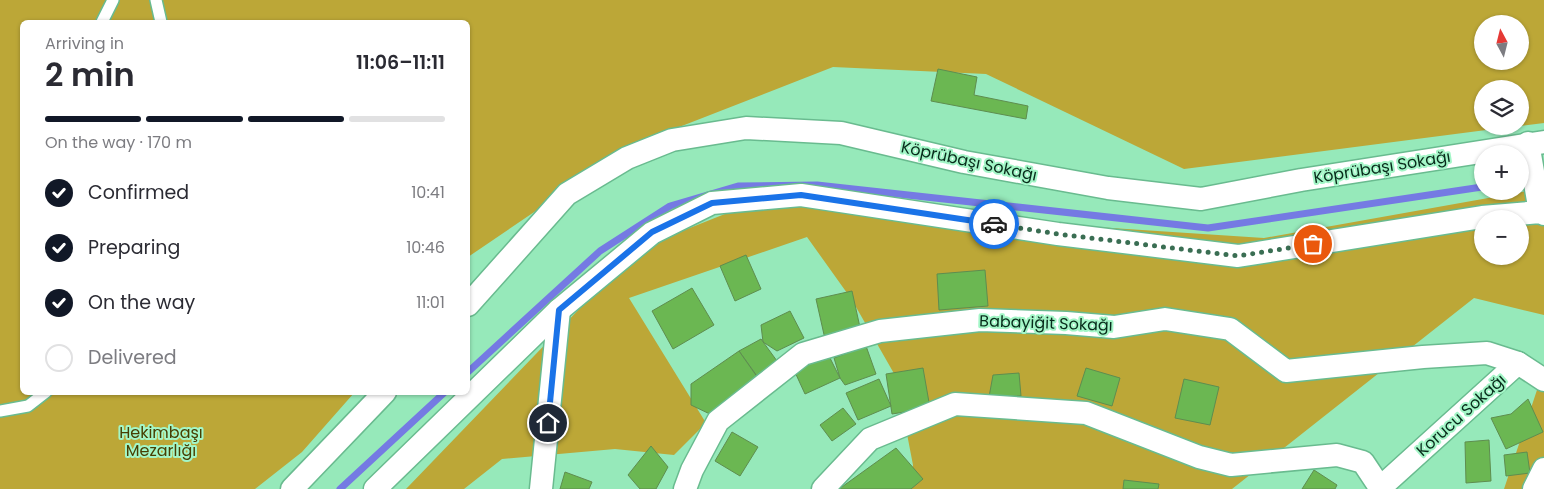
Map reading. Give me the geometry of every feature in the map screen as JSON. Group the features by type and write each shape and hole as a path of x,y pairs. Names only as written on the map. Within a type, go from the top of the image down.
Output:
{"street":[{"name":"Köprübaşı Sokağı","path":"375,489 559,310 652,232 712,203 801,195 1058,234 1238,256 1482,217 1542,213 1536,142 1301,180 1201,199 1108,188 964,162 841,133 746,128 672,140 627,158 567,194 470,302"},
{"path":"541,489 559,310"},
{"name":"Babayiğit Sokağı","path":"685,489 692,470 718,421 803,354 880,331 980,320 1114,327 1165,319 1230,328 1286,371 1487,352 1518,363"},
{"name":"Korucu Sokağı","path":"1381,489 1518,363 1544,380"},
{"path":"292,489 382,395"},
{"path":"823,489 870,439 955,404 1086,413 1198,457 1231,465 1337,455 1362,462 1381,489"},
{"path":"1534,489 1544,469"}],"lane":[{"path":"103,20 113,0"},
{"path":"156,0 161,20"},
{"path":"0,411 28,406 42,395"}],"green space":[{"name":"Hekimbaşı Mezarlığı","path":"0,0 1544,0 1544,123 1529,125 1529,80 1474,80 1474,132 1184,169 986,74 833,67 633,145 470,256 470,20 20,20 20,395 352,395 302,452 255,489 0,489"},
{"path":"1544,188 1544,315 1474,298 1232,489 909,489 913,465 896,377 852,300 807,237 629,298 706,423 674,455 615,449 502,459 464,489 406,489 637,249 760,200 975,219 1264,238 1477,200 1529,200 1529,191"},
{"path":"1544,369 1544,489 1504,489"}],"building":[{"path":"938,69 977,77 974,95 1028,106 1026,119 931,101"},
{"path":"746,255 761,289 735,301 720,266"},
{"path":"985,270 988,306 939,310 937,274"},
{"path":"692,288 714,325 673,349 652,311"},
{"path":"852,291 861,332 825,339 816,299"},
{"path":"790,311 804,338 777,351 763,342 761,325"},
{"path":"761,339 777,361 757,376 739,351"},
{"path":"866,346 876,374 845,385 840,378 834,358"},
{"path":"739,351 760,381 712,415 691,405 691,384"},
{"path":"828,354 840,378 805,394 794,370"},
{"path":"923,368 930,408 892,414 886,374"},
{"path":"1086,368 1120,378 1112,406 1077,396"},
{"path":"1019,373 1021,396 989,397 993,375"},
{"path":"879,379 891,406 858,420 846,393"},
{"path":"1184,379 1219,387 1210,425 1175,418"},
{"path":"1528,399 1543,432 1506,449 1491,418 1511,414"},
{"path":"843,408 856,424 832,441 820,425"},
{"path":"732,432 758,447 740,476 715,461"},
{"path":"1489,440 1491,481 1466,483 1465,442"},
{"path":"651,446 668,467 656,489 640,489 628,475"},
{"path":"896,448 923,479 911,489 839,489"},
{"path":"1527,452 1530,473 1506,476 1504,455"},
{"path":"1314,470 1337,485 1335,489 1302,489"},
{"path":"565,472 592,482 589,489 560,489"},
{"path":"1124,480 1159,484 1158,489 1123,489"}],"waterway":[{"path":"470,370 600,251 670,206 738,186 817,185 1208,228 1474,188"},
{"path":"340,489 442,395"}],"way so far":[{"path":"994,224 1058,234 1238,256 1313,244"}],"route":[{"path":"548,423 559,310 652,232 712,203 801,195 994,224"}]}
